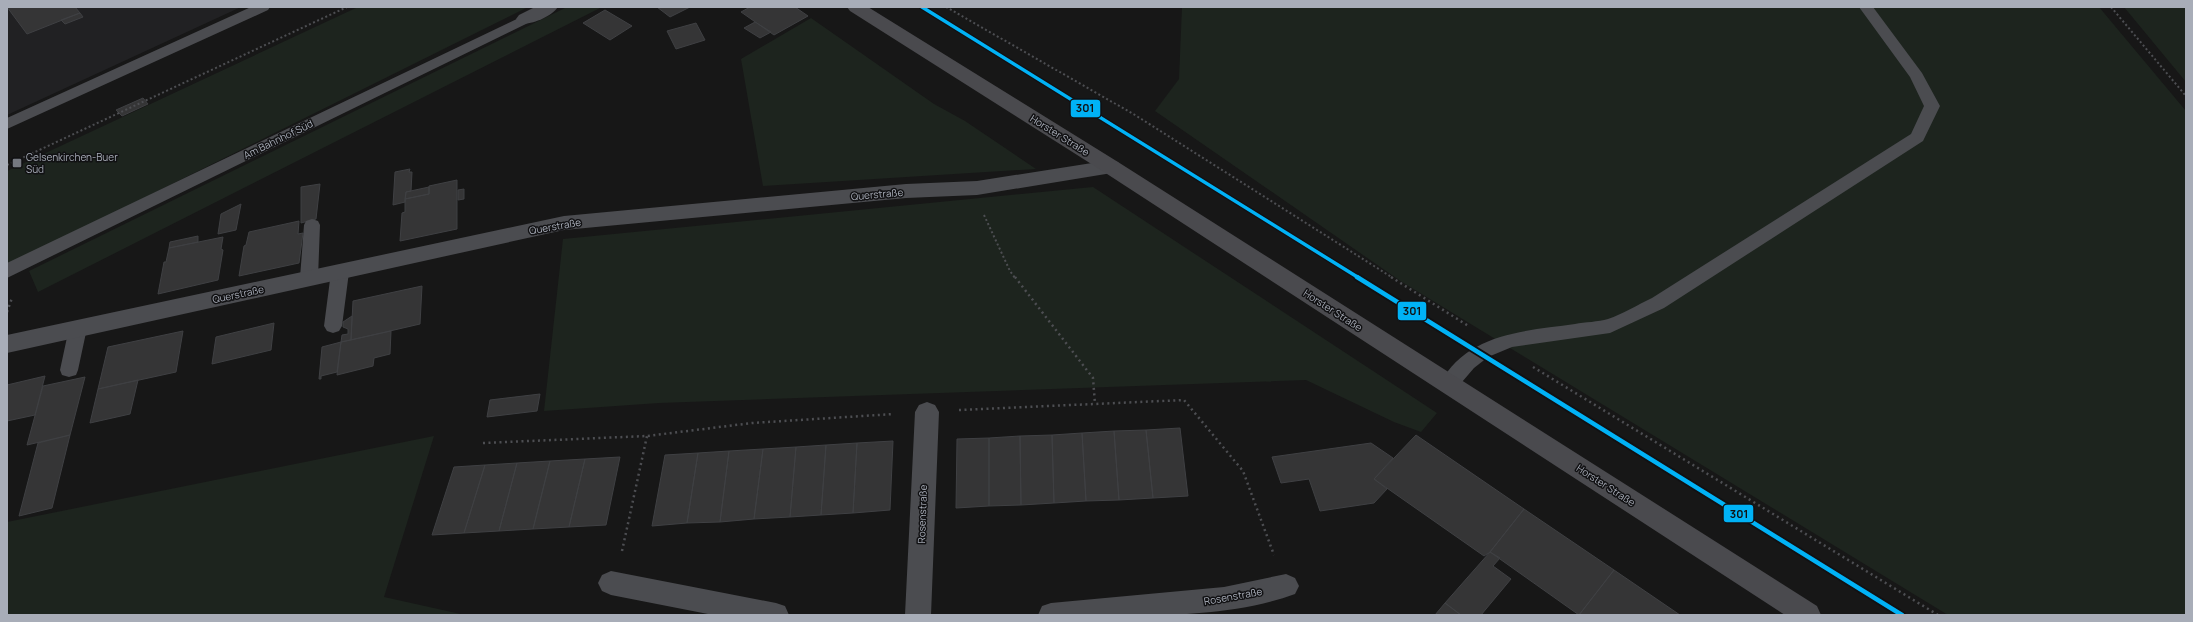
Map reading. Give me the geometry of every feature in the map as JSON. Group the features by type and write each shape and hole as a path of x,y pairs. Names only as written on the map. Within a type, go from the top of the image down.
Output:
{"main road":[{"name":"Horster Straße","path":"856,7 1111,167 1808,615"}],"street":[{"name":"Am Bahnhof Süd","path":"525,19 549,7"},
{"name":"Querstraße","path":"7,344 564,223 906,191 977,188 1111,167"},
{"name":"Rosenstraße","path":"918,615 927,412"},
{"path":"611,583 776,615"},
{"name":"Rosenstraße","path":"1051,615 1156,610 1224,599 1286,586"}],"lane":[{"path":"7,124 263,7"},
{"path":"1449,384 1467,363 1481,352 1510,340 1610,326 1658,303 1917,137 1932,106 1916,76 1866,7"},
{"name":"Am Bahnhof Süd","path":"7,271 525,19"},
{"path":"309,278 312,225"},
{"path":"333,326 340,272"},
{"path":"69,370 78,328"}],"path":[{"path":"7,165 347,7"},
{"path":"946,7 1134,115 1499,345 1938,615"},
{"path":"2111,7 2186,96"},
{"path":"977,188 989,227 1010,271 1093,378 1095,404"},
{"path":"611,583 620,563 647,436"}],"shaded area":[{"path":"7,7 241,7 7,115"},
{"path":"358,7 528,7 7,266 7,171"},
{"path":"567,7 602,7 38,292 29,271"},
{"path":"1182,7 2099,7 2186,111 2186,615 1948,615 1402,282 1155,111 1179,79"},
{"path":"2124,7 2186,7 2186,82"},
{"path":"811,18 934,104 965,121 1036,169 763,186 741,59"},
{"path":"1093,187 1437,413 1421,432 1394,422 1306,380 659,403 544,411 563,239"},
{"path":"434,436 384,597 465,615 7,615 7,522"}],"building":[{"path":"7,7 75,7 80,13 27,34"},
{"path":"657,7 690,7 670,17"},
{"path":"750,7 795,7 808,16 774,35 741,12"},
{"path":"605,10 632,26 610,40 583,23"},
{"path":"80,13 83,17 65,24 61,20"},
{"path":"755,22 771,32 760,38 744,28"},
{"path":"696,23 705,40 676,49 667,31"},
{"path":"143,98 148,104 122,116 116,110"},
{"path":"410,169 409,172 412,172 411,191 406,192 405,202 393,205 395,172"},
{"path":"457,180 457,229 400,241 402,213 405,212 405,199 429,194 429,186"},
{"path":"320,184 316,219 301,223 301,187"},
{"path":"429,187 429,194 405,199 406,192"},
{"path":"464,189 464,199 458,200 458,190"},
{"path":"241,204 236,230 218,234 221,214"},
{"path":"299,221 298,234 303,233 299,263 239,276 244,246 246,245 249,232"},
{"path":"198,236 198,242 169,248 170,242"},
{"path":"223,237 221,249 223,250 218,280 158,294 164,262 166,262 169,248"},
{"path":"422,286 420,324 351,340 353,301"},
{"path":"352,316 351,340 341,342 342,335 348,334 348,329 343,327 343,322"},
{"path":"274,323 271,350 212,364 216,337"},
{"path":"183,331 176,372 98,389 108,347"},
{"path":"391,331 390,354 374,358 373,366 337,375 341,342"},
{"path":"341,342 337,372 321,376 321,379 319,379 322,347"},
{"path":"45,376 35,415 7,421 7,385"},
{"path":"85,377 70,435 27,445 43,386"},
{"path":"138,380 130,414 90,423 98,389"},
{"path":"540,394 537,411 487,417 490,400"},
{"path":"1180,428 1188,496 1153,498 1146,430"},
{"path":"1146,430 1153,498 1119,500 1114,431"},
{"path":"1114,431 1119,500 1086,501 1082,433"},
{"path":"1082,433 1086,501 1054,503 1052,435"},
{"path":"70,435 52,508 19,516 38,443"},
{"path":"1052,435 1054,503 1021,505 1020,436"},
{"path":"1416,435 1524,509 1490,552 1484,556 1374,479"},
{"path":"1020,436 1021,505 989,506 989,438"},
{"path":"989,438 989,506 956,508 957,439"},
{"path":"893,441 890,510 853,513 857,443"},
{"path":"857,443 853,513 821,515 826,445"},
{"path":"1371,443 1393,458 1374,479 1387,489 1374,503 1320,511 1309,479 1281,483 1272,457"},
{"path":"826,445 821,515 790,517 796,447"},
{"path":"796,447 790,517 754,519 763,449"},
{"path":"763,449 754,519 720,522 729,451"},
{"path":"729,451 720,522 687,523 698,453"},
{"path":"698,453 687,523 652,526 665,455"},
{"path":"620,457 606,525 569,527 585,459"},
{"path":"585,459 569,527 533,529 550,461"},
{"path":"550,461 533,529 499,531 517,463"},
{"path":"517,463 499,531 464,533 485,465"},
{"path":"485,465 464,533 432,535 454,467"},
{"path":"1524,509 1614,570 1579,615 1490,552"},
{"path":"1490,552 1500,558 1493,566 1511,579 1481,615 1461,615 1445,603"},
{"path":"1614,570 1680,615 1579,615"},
{"path":"1445,603 1461,615 1435,615"}],"transit line":[{"name":"301","path":"922,7 1902,615"}],"place":[{"name":"Gelsenkirchen-Buer Süd","path":"17,163"}]}
